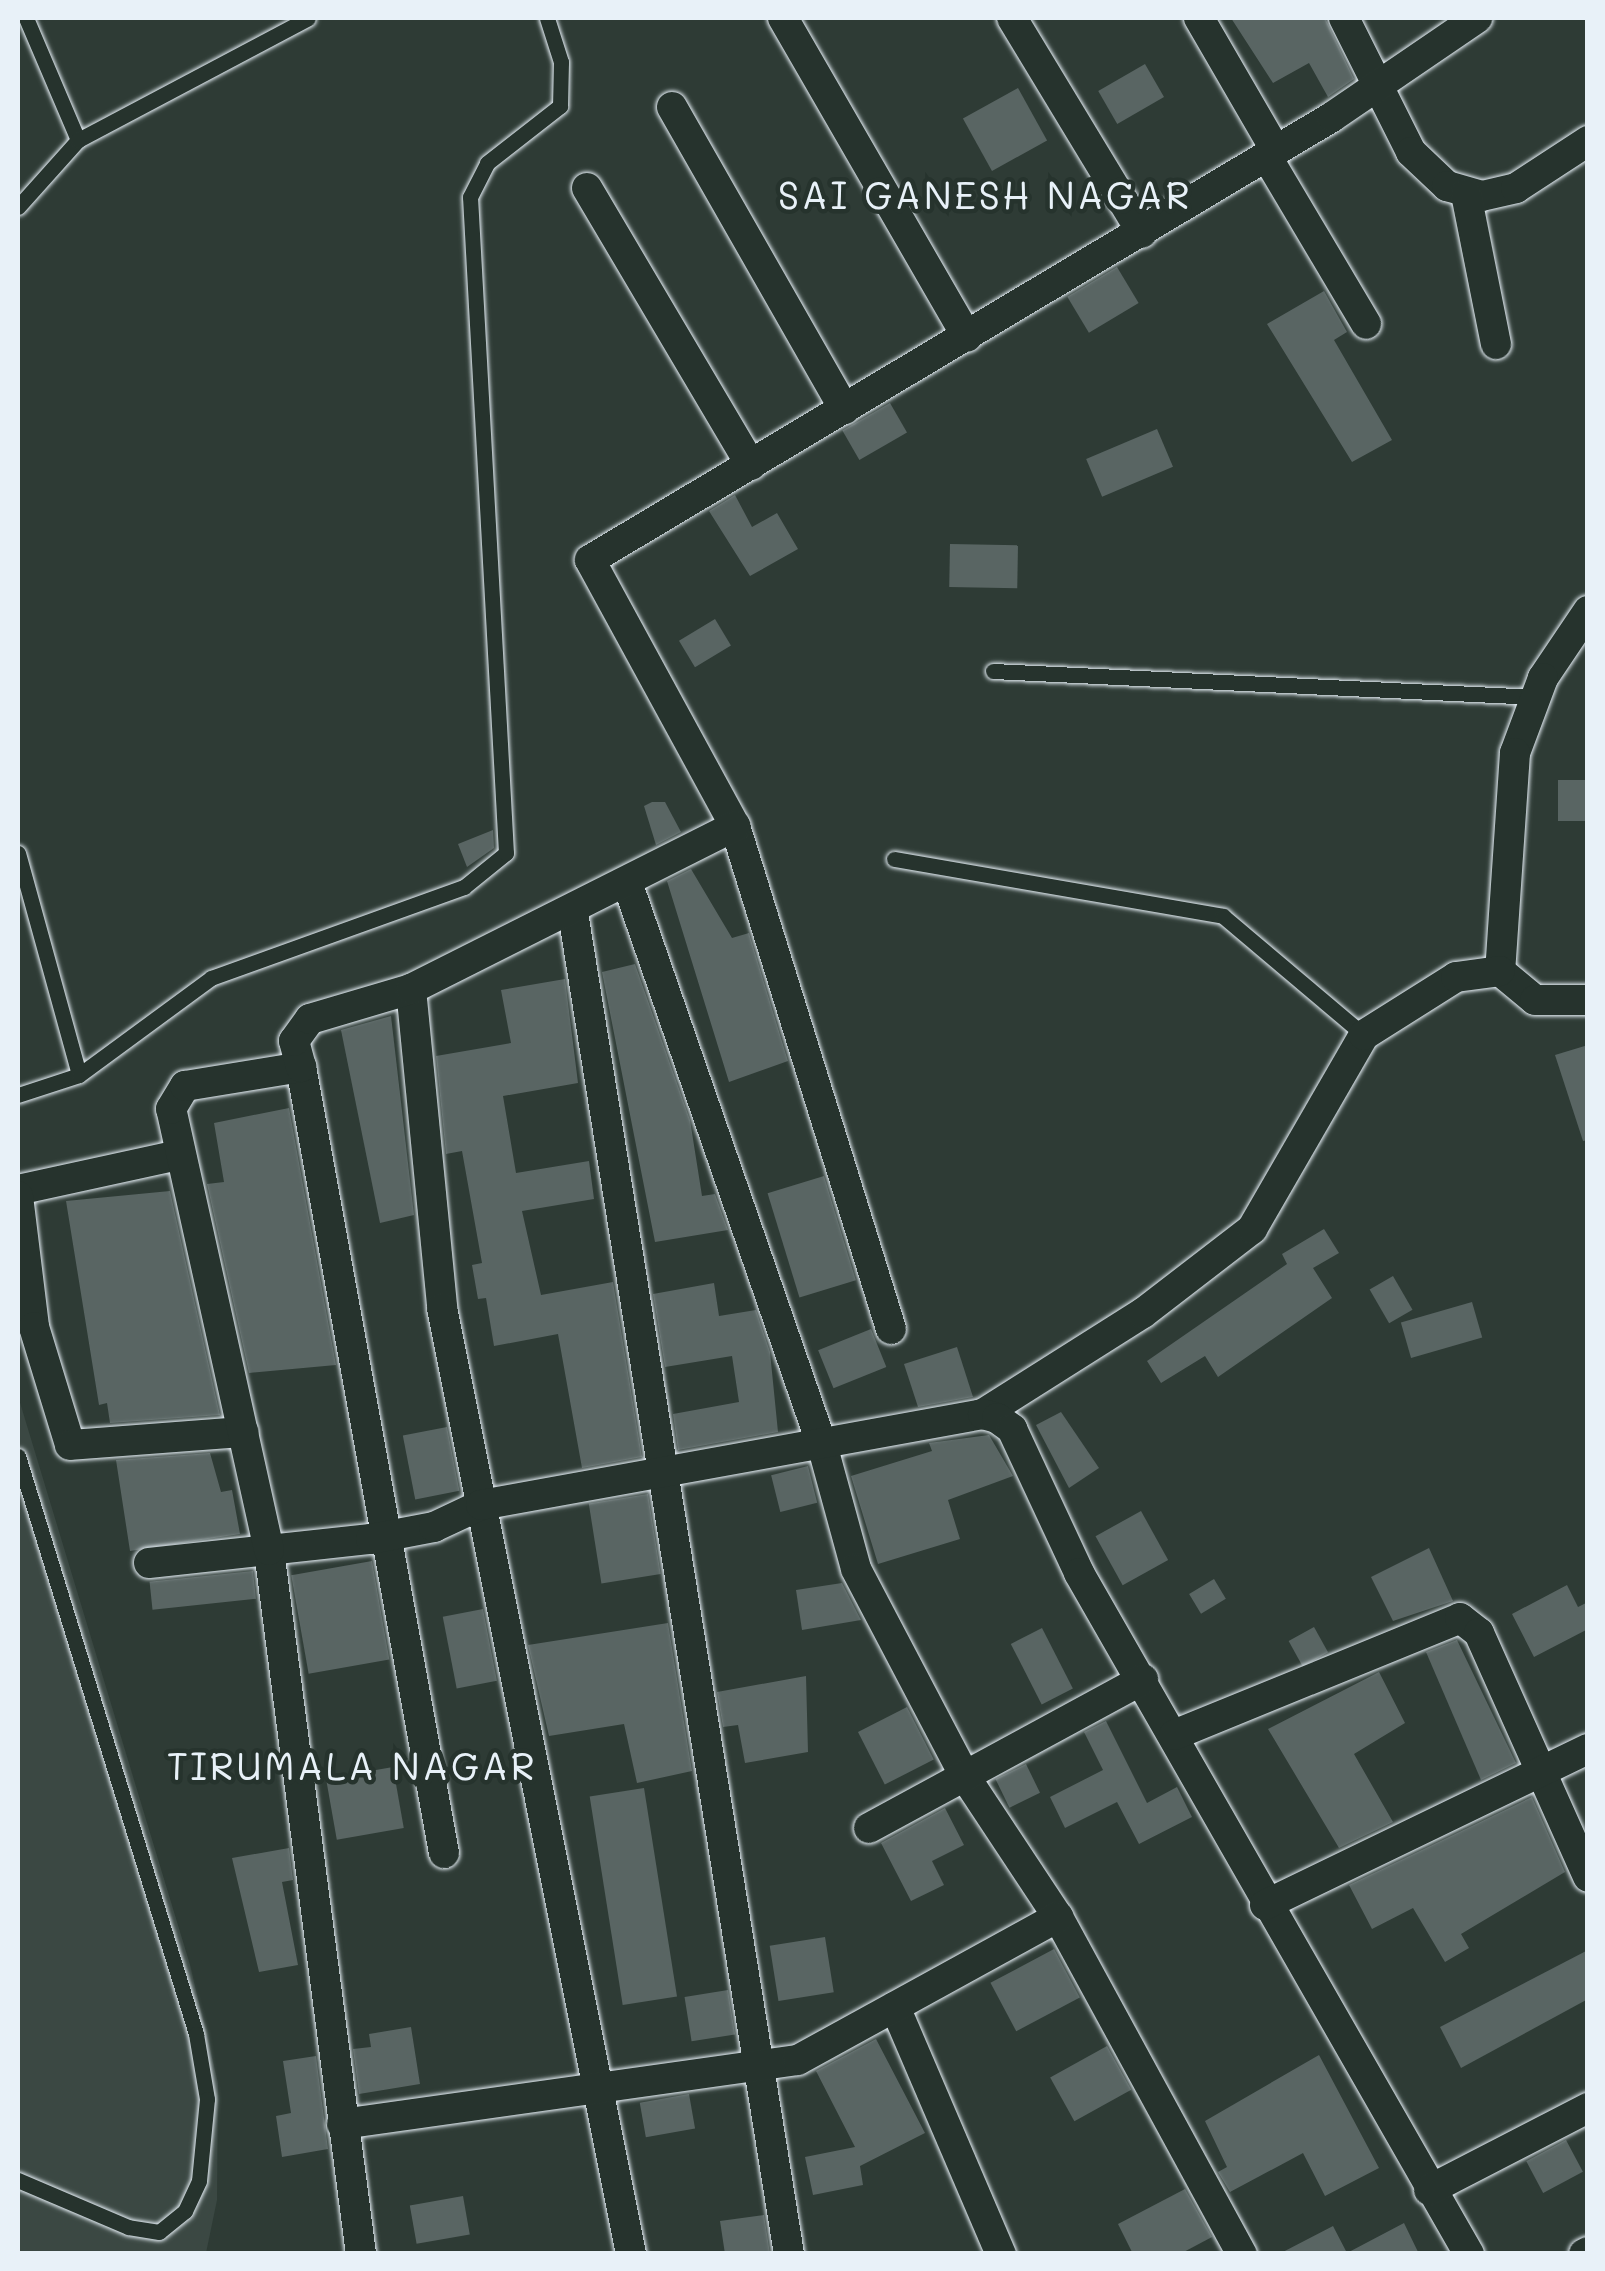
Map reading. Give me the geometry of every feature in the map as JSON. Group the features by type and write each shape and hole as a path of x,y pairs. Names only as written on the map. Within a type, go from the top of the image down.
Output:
{"street":[{"path":"783,18 966,337"},
{"path":"1012,18 1142,233"},
{"path":"1199,18 1366,324"},
{"path":"1344,18 1382,85 1412,152 1429,174 1466,194 1516,188 1585,148"},
{"path":"891,1329 734,826 590,560 1142,233 1382,85 1476,18"},
{"path":"672,108 844,409"},
{"path":"587,188 751,465"},
{"path":"1466,194 1496,344"},
{"path":"1500,971 1516,753 1536,697 1588,611"},
{"path":"444,1853 390,1535 294,1041 300,1025 411,989 573,913 734,826"},
{"path":"628,885 823,1448 856,1569 964,1774 1058,1917 1242,2254"},
{"path":"573,913 789,2254"},
{"path":"149,1563 390,1535 434,1527 481,1505 823,1448 983,1414 1143,1313 1252,1229 1364,1035 1456,977 1500,971 1535,1000 1588,1000"},
{"path":"411,989 442,1308 631,2254"},
{"path":"301,1067 186,1086 171,1109 269,1550 360,2254"},
{"path":"179,1154 18,1193 34,1327 70,1446 244,1432"},
{"path":"983,1414 1012,1429 1079,1574 1143,1679 1265,1905 1469,2254"},
{"path":"1174,1735 1460,1618 1479,1633 1588,1878"},
{"path":"869,1828 1143,1679"},
{"path":"1265,1905 1588,1749"},
{"path":"342,2124 595,2084 762,2070 798,2060 1058,1917"},
{"path":"895,2007 1001,2254"},
{"path":"1429,2190 1588,2108"}],"lane":[{"path":"26,18 78,140"},
{"path":"18,208 78,140 308,18"},
{"path":"18,1095 79,1075 211,978 464,887 506,853 470,197 487,163 560,106 561,62 547,18"},
{"path":"993,671 1536,697"},
{"path":"18,853 79,1075"},
{"path":"894,858 1223,916 1364,1035"},
{"path":"18,1456 22,1486 196,2034 207,2100 199,2181 185,2211 159,2232 128,2227 18,2180"}],"shaded area":[{"path":"18,1396 190,1965 218,2083 217,2200 206,2253 18,2253"}],"building":[{"path":"1231,18 1325,18 1354,79 1328,97 1309,63 1273,83"},
{"path":"1145,64 1164,97 1117,124 1098,91"},
{"path":"1018,88 1047,140 992,171 963,119"},
{"path":"1117,267 1139,303 1089,333 1067,297"},
{"path":"1324,291 1347,332 1334,340 1392,440 1352,462 1267,324"},
{"path":"890,403 907,432 859,460 842,430"},
{"path":"1157,429 1173,467 1102,497 1086,459"},
{"path":"735,495 752,527 777,513 798,549 750,576 709,511"},
{"path":"950,544 1018,545 1017,588 949,587"},
{"path":"715,619 731,646 695,667 679,641"},
{"path":"1558,780 1588,780 1588,821 1558,821"},
{"path":"665,802 681,832 656,845 644,806"},
{"path":"493,830 494,848 467,867 458,844"},
{"path":"691,869 732,938 749,933 788,1061 729,1082 667,881"},
{"path":"635,964 690,1120 702,1196 715,1194 728,1230 655,1242 602,972"},
{"path":"565,979 578,1083 503,1096 516,1173 589,1161 594,1199 522,1211 541,1295 613,1282 642,1457 582,1468 558,1334 494,1346 486,1298 478,1299 472,1265 482,1263 462,1151 446,1154 436,1056 511,1043 501,990"},
{"path":"391,1016 414,1215 380,1223 341,1030"},
{"path":"1588,1045 1588,1140 1583,1141 1555,1055"},
{"path":"289,1108 336,1365 249,1373 207,1184 224,1182 214,1123"},
{"path":"824,1176 856,1280 799,1297 768,1193"},
{"path":"170,1191 220,1415 110,1423 107,1403 99,1405 66,1201"},
{"path":"1324,1229 1339,1253 1313,1268 1332,1298 1218,1377 1205,1356 1161,1383 1147,1361 1287,1264 1282,1254"},
{"path":"1393,1276 1412,1310 1389,1323 1370,1290"},
{"path":"714,1283 719,1316 756,1310 770,1352 778,1432 678,1450 673,1414 739,1402 732,1356 665,1367 653,1294"},
{"path":"1472,1302 1482,1338 1411,1358 1401,1322"},
{"path":"871,1329 886,1367 834,1388 818,1350"},
{"path":"957,1347 973,1397 918,1407 904,1364"},
{"path":"1061,1412 1099,1468 1069,1488 1036,1425"},
{"path":"447,1427 459,1491 415,1499 403,1436"},
{"path":"989,1435 1013,1476 948,1500 960,1539 878,1564 851,1476 932,1451 929,1443"},
{"path":"210,1453 221,1492 232,1490 240,1534 130,1551 116,1460"},
{"path":"808,1466 817,1503 780,1512 771,1475"},
{"path":"648,1494 661,1574 601,1583 589,1503"},
{"path":"1141,1511 1168,1560 1123,1585 1096,1536"},
{"path":"1429,1548 1453,1601 1393,1621 1371,1577"},
{"path":"372,1561 389,1659 309,1674 291,1575"},
{"path":"253,1571 256,1599 152,1610 150,1582"},
{"path":"1214,1579 1226,1599 1201,1614 1189,1594"},
{"path":"842,1583 861,1620 802,1630 796,1590"},
{"path":"1567,1585 1578,1607 1588,1602 1588,1629 1534,1657 1512,1614"},
{"path":"483,1609 497,1681 457,1688 443,1617"},
{"path":"668,1623 692,1771 637,1783 624,1724 549,1736 528,1645"},
{"path":"1314,1627 1328,1652 1303,1666 1289,1641"},
{"path":"1042,1628 1073,1689 1042,1704 1011,1644"},
{"path":"1457,1640 1516,1763 1481,1780 1426,1652"},
{"path":"1379,1672 1405,1723 1354,1754 1393,1822 1339,1848 1268,1729"},
{"path":"806,1676 808,1752 745,1763 738,1725 723,1727 717,1692"},
{"path":"907,1707 934,1760 885,1785 858,1732"},
{"path":"1106,1721 1147,1803 1177,1787 1192,1817 1139,1844 1117,1802 1065,1828 1050,1797 1103,1770 1084,1732"},
{"path":"1026,1764 1040,1793 1009,1808 995,1779"},
{"path":"393,1767 404,1828 337,1840 326,1779"},
{"path":"644,1788 677,1996 623,2005 590,1797"},
{"path":"1532,1797 1565,1872 1461,1934 1469,1948 1445,1962 1413,1908 1372,1929 1349,1885"},
{"path":"945,1808 964,1845 932,1861 944,1885 911,1901 881,1843"},
{"path":"289,1848 293,1880 282,1882 298,1965 259,1972 232,1858"},
{"path":"825,1937 834,1992 778,2001 770,1946"},
{"path":"1054,1949 1080,1998 1016,2031 990,1983"},
{"path":"1588,1950 1588,1999 1461,2068 1440,2027"},
{"path":"728,1990 735,2034 692,2041 685,1997"},
{"path":"411,2027 420,2084 359,2094 353,2049 371,2047 369,2034"},
{"path":"876,2039 925,2133 860,2166 863,2185 813,2195 805,2157 855,2147 816,2071"},
{"path":"1107,2046 1131,2090 1074,2121 1050,2078"},
{"path":"1319,2055 1379,2168 1325,2196 1303,2153 1230,2192 1218,2172 1227,2167 1205,2121"},
{"path":"316,2056 328,2149 282,2157 276,2116 291,2113 283,2061"},
{"path":"689,2094 695,2128 646,2137 640,2103"},
{"path":"1566,2140 1583,2172 1543,2193 1526,2161"},
{"path":"1185,2189 1212,2237 1180,2254 1133,2254 1118,2224"},
{"path":"463,2196 470,2234 417,2244 410,2205"},
{"path":"764,2215 770,2254 725,2254 720,2221"},
{"path":"1404,2223 1419,2254 1279,2254 1333,2226 1347,2253"}],"district":[{"name":"SAI GANESH NAGAR","path":"985,195"},
{"name":"TIRUMALA NAGAR","path":"352,1766"}]}
